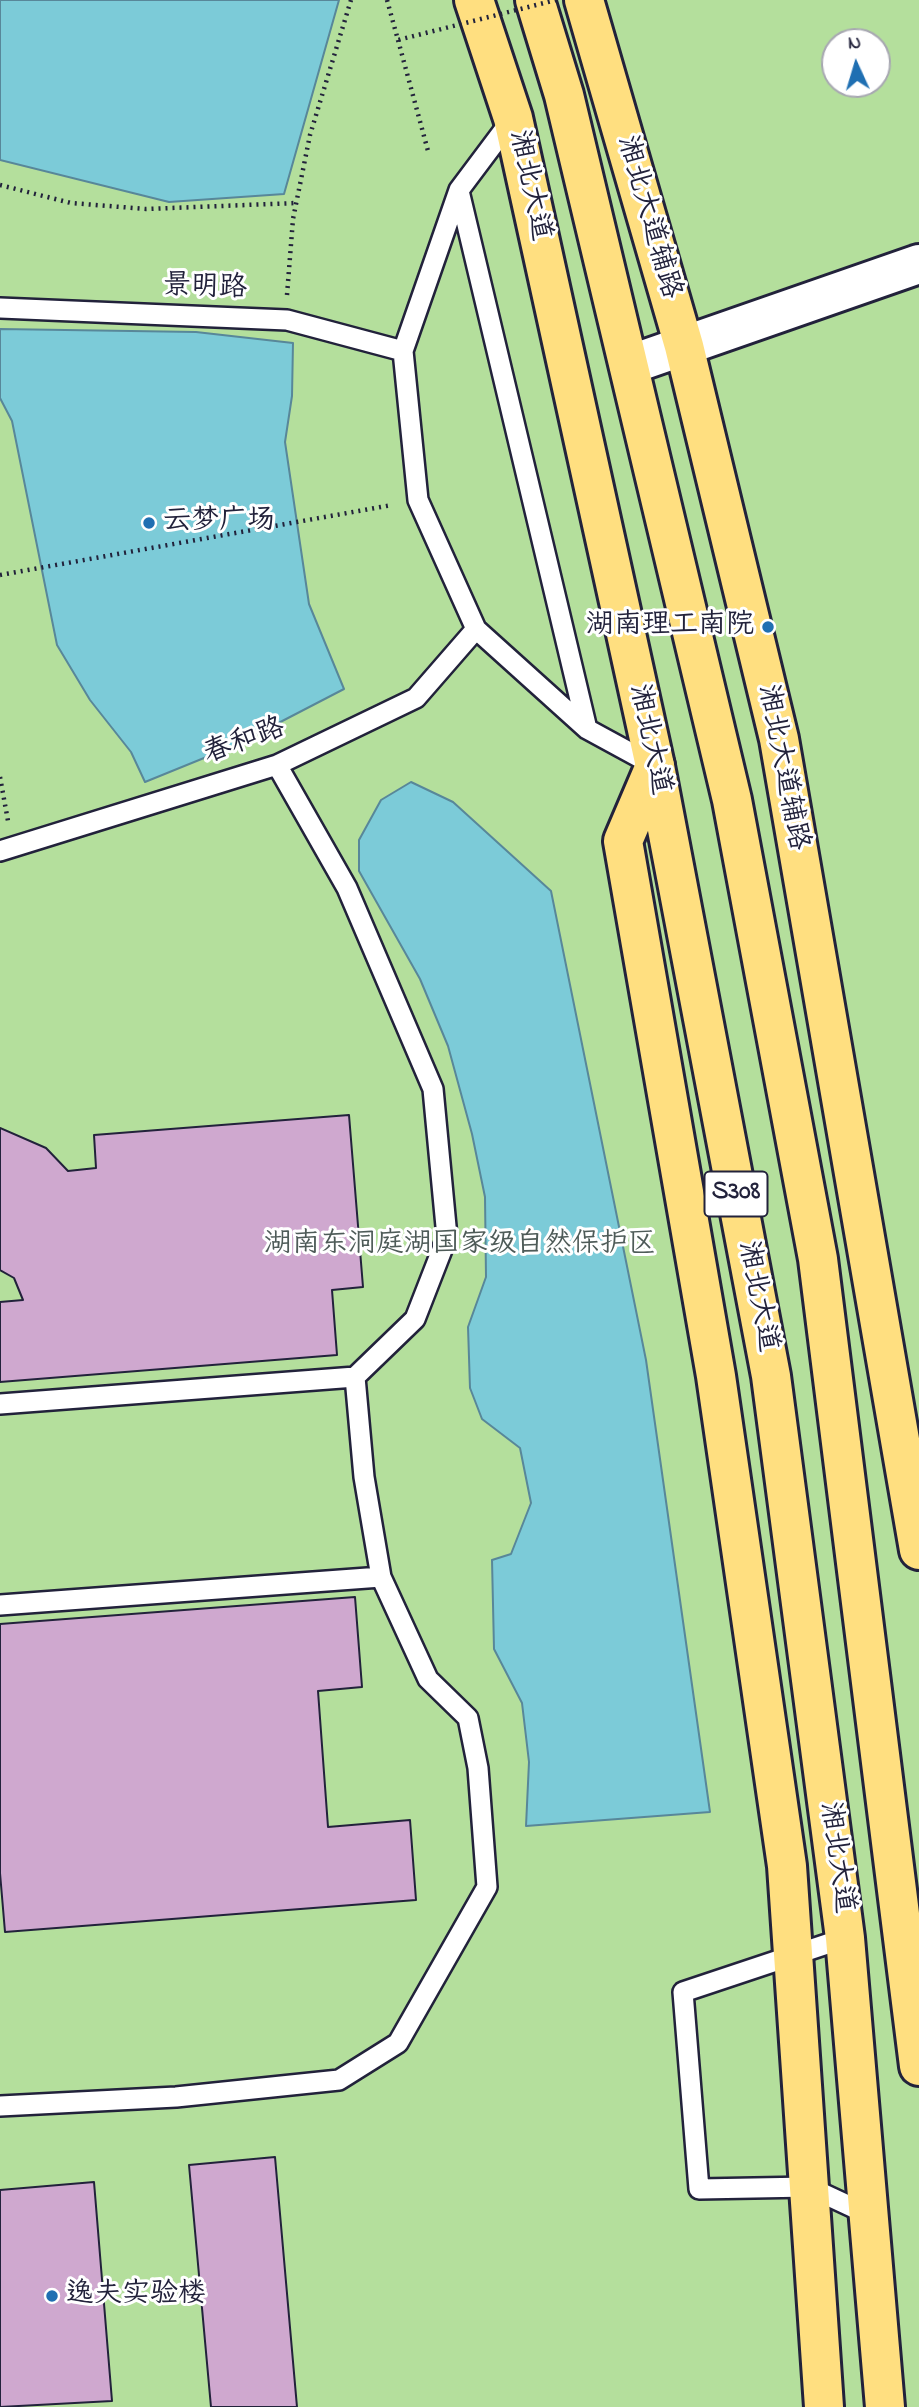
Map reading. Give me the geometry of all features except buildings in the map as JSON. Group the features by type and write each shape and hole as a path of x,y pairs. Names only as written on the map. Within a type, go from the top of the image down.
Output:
{"main road":[{"name":"湘北大道","path":"474,0 513,117 654,766 771,1376 845,1938 885,2407"},
{"name":"湘北大道","path":"535,0 564,95 732,800 818,1259 919,2066"},
{"name":"湘北大道辅路","path":"584,0 684,346 779,739 919,1549"},
{"path":"654,766 623,841 718,1390 787,1866 824,2407"}],"street":[{"path":"629,365 919,264"}],"lane":[{"path":"513,117 459,190 403,351 418,500 476,629 587,729 654,766"},
{"path":"459,190 587,729"},
{"name":"景明路","path":"0,308 286,320 403,351"},
{"name":"春和路","path":"6,849 277,765 416,698 476,629"},
{"path":"0,1404 355,1377 415,1319 447,1237 433,1089 347,887 277,765"},
{"path":"0,2106 176,2096 340,2080 398,2043 487,1887 478,1768 468,1718 428,1679 381,1577 364,1477 355,1377"},
{"path":"0,1605 381,1577"},
{"path":"845,1938 683,1992 699,2189 809,2187 869,2215"}],"path":[{"path":"286,320 286,276 296,203 310,135 333,51 351,0"},
{"path":"387,0 428,151"},
{"path":"398,40 556,0"},
{"path":"0,185 71,203 146,209 296,203"},
{"path":"0,575 418,500"},
{"path":"0,777 6,849"}],"green space":[{"name":"湖南东洞庭湖国家级自然保护区","path":"0,0 919,0 919,2407 0,2407"}],"water":[{"path":"0,0 339,0 284,194 169,202 0,160"},
{"name":"云梦广场","path":"0,329 196,332 293,343 292,396 285,442 309,604 344,689 236,745 145,782 131,752 90,700 57,645 12,421 0,398"},
{"path":"411,782 453,802 551,891 646,1360 710,1812 526,1826 529,1762 522,1703 494,1649 492,1560 511,1554 531,1503 520,1448 482,1419 470,1388 468,1327 486,1277 485,1197 472,1134 448,1046 420,979 359,871 359,840 381,800"}],"place":[{"name":"云梦广场","path":"149,523"},
{"name":"湖南理工南院","path":"768,627"},
{"name":"逸夫实验楼","path":"52,2296"}]}
